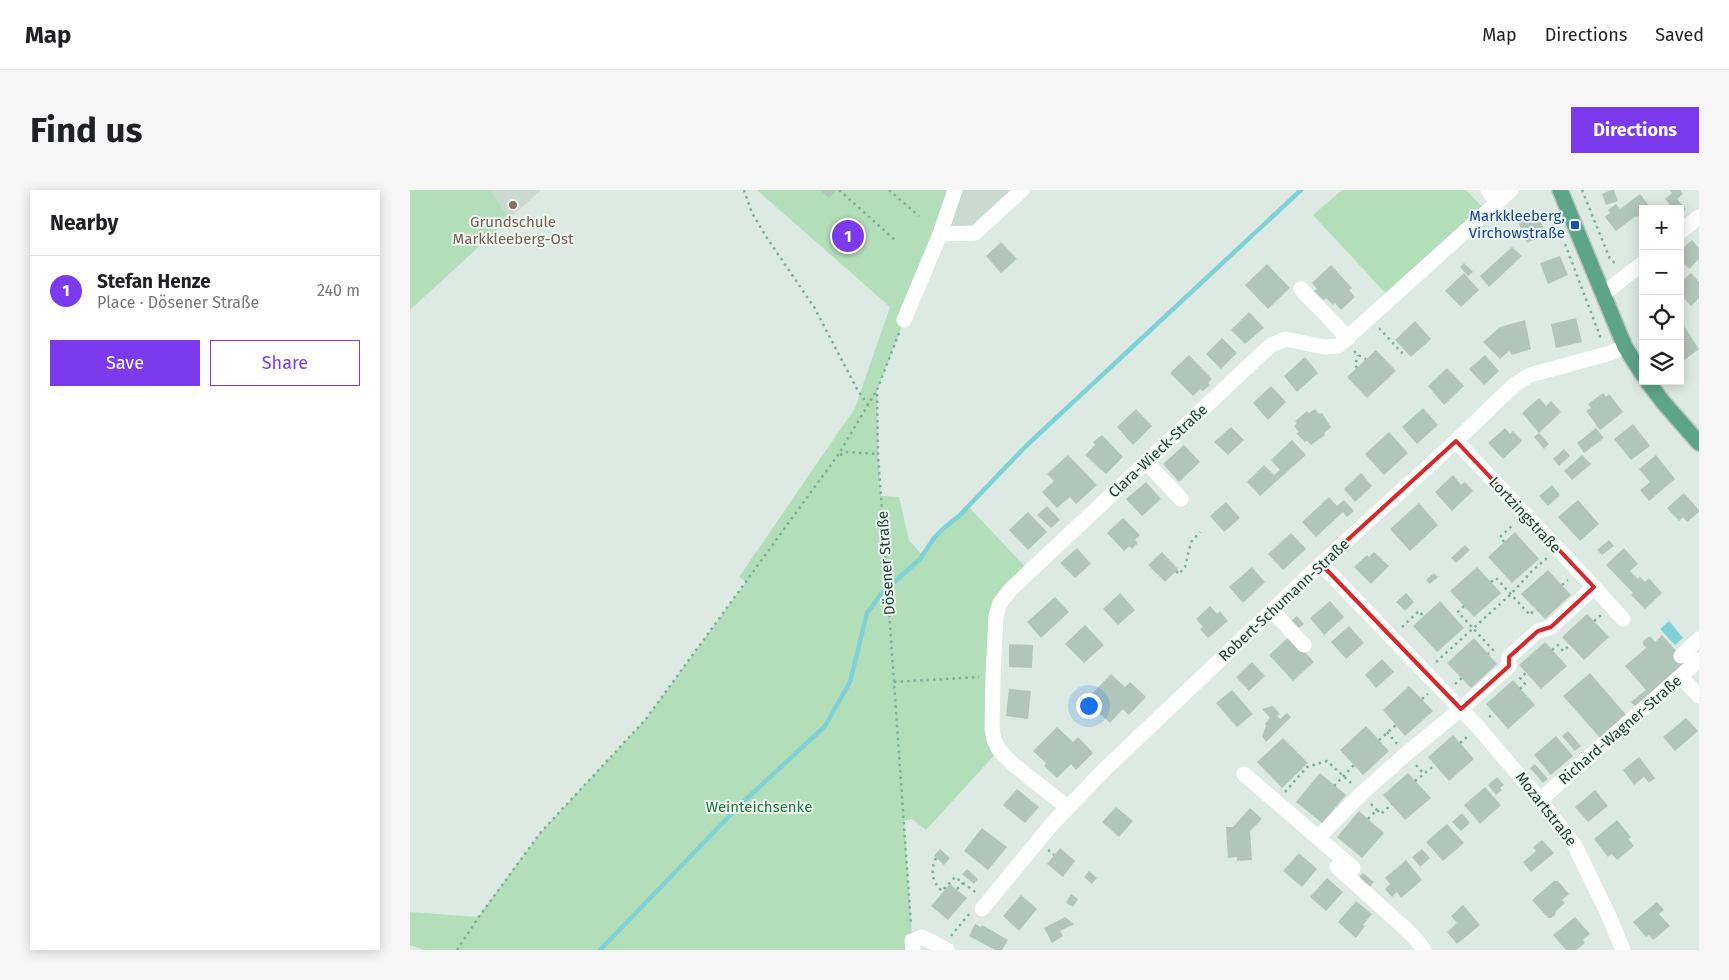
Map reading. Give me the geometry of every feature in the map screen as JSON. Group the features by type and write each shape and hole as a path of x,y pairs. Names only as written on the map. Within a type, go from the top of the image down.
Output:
{"main road":[{"path":"1560,190 1625,347 1639,369"},
{"path":"1650,385 1699,443"}],"street":[{"path":"904,320 940,234 955,190"},
{"path":"940,234 975,233 1022,190"},
{"path":"1488,190 1497,203"},
{"name":"Clara-Wieck-Straße","path":"1067,808 1014,765 1000,750 994,740 992,729 993,676 996,616 1000,603 1011,589 1271,345 1286,339 1324,347 1351,344 1370,318 1511,190"},
{"path":"1684,229 1699,217"},
{"path":"1603,294 1639,265"},
{"path":"1301,289 1351,344"},
{"name":"Robert-Schumann-Straße","path":"978,907 1067,808 1104,770 1321,564 1456,442 1513,386 1530,376 1625,347"},
{"name":"Lortzingstraße","path":"1456,442 1623,619"},
{"path":"1146,462 1181,499"},
{"name":"Mozartstraße","path":"1321,564 1478,727 1540,800 1575,846 1623,950"},
{"path":"1318,838 1361,794 1461,709 1508,666 1509,657 1538,631 1551,627 1594,587"},
{"path":"1272,610 1304,645"},
{"path":"1681,656 1699,640"},
{"name":"Richard-Wagner-Straße","path":"1540,800 1699,660"},
{"path":"1681,677 1699,696"},
{"path":"1244,774 1352,868"},
{"path":"1337,868 1407,930 1424,950"},
{"path":"912,945 922,937 944,948"}],"path":[{"path":"744,190 752,213 814,307 857,389 868,405"},
{"path":"839,190 895,240"},
{"path":"889,190 919,216"},
{"path":"1582,190 1610,259 1623,266"},
{"path":"1565,244 1600,339"},
{"path":"1370,318 1404,355"},
{"name":"Dösener Straße","path":"904,320 877,390 878,454 912,945"},
{"path":"1351,344 1358,355 1366,360"},
{"path":"1357,368 1355,365 1358,355"},
{"path":"457,950 541,832 646,719 838,455 877,390"},
{"path":"838,455 847,452 878,454"},
{"path":"1504,542 1500,537 1524,514"},
{"path":"1176,571 1179,574 1185,567 1191,542 1200,532"},
{"path":"1425,672 1451,647 1474,629 1532,571 1558,549"},
{"path":"1529,568 1532,571"},
{"path":"1491,582 1496,578 1530,615 1536,610"},
{"path":"1464,606 1458,612 1493,650 1488,654"},
{"path":"1392,636 1419,612 1423,616"},
{"path":"1447,643 1451,647"},
{"path":"1552,650 1558,645 1564,651 1570,645"},
{"path":"1520,688 1525,684 1520,678 1526,673"},
{"path":"894,682 993,676"},
{"path":"1378,740 1396,724"},
{"path":"1276,802 1307,767 1328,761 1381,814 1392,804"},
{"path":"1334,786 1354,765"},
{"path":"1415,781 1435,765"},
{"path":"735,808 738,811"},
{"path":"1368,819 1377,810"},
{"path":"936,858 932,871 935,882 940,890 942,891 955,877 963,883 978,907 944,948"},
{"path":"957,889 963,883"}],"highlighted area":[{"path":"1456,441 1594,587 1551,627 1538,631 1509,657 1509,666 1461,709 1321,564"}],"shaded area":[{"name":"Grundschule Markkleeberg-Ost","path":"491,190 541,190 509,219"},
{"path":"955,190 1022,190 975,233 940,234"}],"green space":[{"path":"410,190 491,190 509,219 410,310"},
{"name":"Weinteichsenke","path":"757,190 955,190 877,390 881,496 899,497 909,540 922,555 942,530 968,506 1030,572 996,616 999,750 926,830 912,819 904,821 913,950 424,950 410,945 410,912 478,917 541,832 646,719 746,582 739,577 855,408 890,307"},
{"path":"1342,190 1466,190 1487,212 1391,299 1313,215"}],"water":[{"path":"1669,621 1683,638 1675,645 1660,629"}],"building":[{"path":"820,190 835,190 836,191 829,198"},
{"path":"1614,190 1618,201 1606,205 1602,194"},
{"path":"1669,190 1680,190 1683,194 1677,199 1682,205 1670,205 1665,199 1672,193"},
{"path":"1640,194 1648,205 1639,205 1639,216 1616,231 1605,217 1610,213 1608,210 1616,204 1620,209"},
{"path":"1537,214 1546,234 1527,243 1518,222"},
{"path":"1692,240 1699,248 1699,259 1689,269 1684,263 1684,247"},
{"path":"1001,242 1017,259 1001,273 986,256"},
{"path":"1512,247 1522,256 1489,287 1480,276"},
{"path":"1560,256 1568,275 1548,284 1540,263"},
{"path":"1464,263 1473,272 1468,276 1460,267"},
{"path":"1267,264 1290,288 1268,309 1245,285"},
{"path":"1331,265 1352,288 1349,290 1355,297 1341,310 1335,303 1333,305 1326,298 1323,300 1314,291 1317,289 1312,283"},
{"path":"1464,273 1479,290 1461,307 1445,291"},
{"path":"1691,273 1699,282 1699,298 1691,306 1684,298 1684,279"},
{"path":"1249,312 1264,328 1245,344 1231,330"},
{"path":"1576,318 1582,342 1556,348 1551,324"},
{"path":"1525,320 1531,349 1512,355 1509,351 1500,359 1483,342 1500,327"},
{"path":"1415,321 1431,339 1411,357 1395,340"},
{"path":"1684,326 1699,349 1684,360"},
{"path":"1222,338 1237,353 1221,369 1206,354"},
{"path":"1376,350 1396,371 1367,398 1347,377"},
{"path":"1189,355 1212,379 1208,383 1210,385 1203,391 1200,389 1193,396 1170,373"},
{"path":"1485,355 1499,371 1484,385 1469,369"},
{"path":"1305,357 1318,373 1297,392 1284,376"},
{"path":"1447,368 1464,386 1444,405 1428,386"},
{"path":"1271,386 1286,402 1268,420 1253,403"},
{"path":"1603,393 1606,397 1609,394 1623,412 1600,430 1586,411 1591,408 1588,404"},
{"path":"1539,398 1546,406 1551,401 1561,412 1539,433 1522,413"},
{"path":"1423,408 1438,425 1417,444 1402,427"},
{"path":"1136,409 1152,426 1133,445 1117,427"},
{"path":"1315,409 1319,414 1322,413 1331,427 1324,433 1325,435 1311,445 1296,433 1299,432 1294,426 1297,423 1295,421 1307,411 1309,413"},
{"path":"1633,424 1650,446 1631,460 1614,439"},
{"path":"1231,427 1244,440 1228,455 1214,442"},
{"path":"1505,428 1510,434 1513,431 1522,441 1503,459 1488,443"},
{"path":"1596,428 1604,438 1584,453 1577,443"},
{"path":"1389,432 1408,453 1384,475 1365,454"},
{"path":"1539,433 1549,444 1544,449 1534,437"},
{"path":"1102,435 1123,457 1106,474 1085,455 1095,445 1093,442"},
{"path":"1292,440 1306,455 1260,496 1247,482 1264,465 1274,475 1280,470 1271,460"},
{"path":"1184,445 1200,462 1179,482 1163,464"},
{"path":"1564,449 1570,456 1559,466 1553,459"},
{"path":"1068,455 1097,485 1076,504 1070,497 1057,508 1042,492 1054,481 1047,474"},
{"path":"1582,455 1591,464 1572,480 1564,471"},
{"path":"1656,455 1675,479 1649,501 1640,490 1650,482 1639,469"},
{"path":"1361,473 1372,486 1355,502 1344,489"},
{"path":"1453,475 1461,485 1465,482 1473,491 1452,511 1435,492"},
{"path":"1146,482 1161,499 1142,516 1126,499"},
{"path":"1552,485 1560,495 1548,506 1539,496"},
{"path":"1684,493 1699,510 1687,522 1683,517 1679,521 1667,508"},
{"path":"1329,497 1337,506 1344,500 1354,511 1347,517 1343,512 1316,537 1302,522"},
{"path":"1578,500 1599,524 1580,541 1558,517"},
{"path":"1226,502 1240,518 1224,532 1210,516"},
{"path":"1419,503 1438,525 1410,551 1390,529"},
{"path":"1047,506 1060,520 1051,528 1037,515"},
{"path":"1028,512 1047,532 1028,550 1009,530"},
{"path":"1123,518 1140,535 1135,540 1138,543 1132,549 1129,546 1124,551 1107,533"},
{"path":"1515,532 1539,559 1512,583 1488,557"},
{"path":"1291,533 1306,549 1283,570 1268,554"},
{"path":"1609,540 1614,546 1602,555 1597,550"},
{"path":"1465,545 1470,550 1456,563 1451,558"},
{"path":"1077,548 1091,564 1075,578 1060,563"},
{"path":"1624,548 1638,564 1630,571 1638,579 1640,577 1645,582 1649,578 1662,593 1645,609 1631,595 1633,593 1606,565"},
{"path":"1162,552 1178,569 1165,582 1148,565"},
{"path":"1374,552 1389,566 1371,584 1354,567 1367,555 1369,557"},
{"path":"1252,567 1265,582 1243,603 1229,587"},
{"path":"1477,567 1501,593 1474,617 1450,591"},
{"path":"1548,570 1571,595 1545,619 1521,594"},
{"path":"1434,573 1438,577 1430,584 1426,580"},
{"path":"1120,593 1135,610 1118,625 1103,609"},
{"path":"1406,593 1414,602 1405,611 1396,602"},
{"path":"1055,597 1069,612 1041,638 1027,622"},
{"path":"1330,601 1344,617 1324,635 1310,618"},
{"path":"1440,601 1464,628 1437,652 1413,626"},
{"path":"1210,606 1217,614 1220,611 1228,621 1208,638 1200,629 1203,627 1196,619"},
{"path":"1587,614 1609,637 1584,660 1562,637"},
{"path":"1297,616 1304,624 1298,629 1291,621"},
{"path":"1085,625 1104,645 1084,663 1065,644"},
{"path":"1349,626 1364,643 1346,659 1331,642"},
{"path":"1662,635 1688,664 1637,708 1631,702 1646,690 1625,666 1646,648 1643,641 1651,637 1655,642"},
{"path":"1290,636 1314,662 1293,681 1269,655"},
{"path":"1474,638 1497,664 1471,688 1447,663"},
{"path":"1545,642 1567,666 1541,689 1519,665"},
{"path":"1009,644 1033,645 1032,668 1009,667"},
{"path":"1382,659 1394,672 1376,688 1365,675"},
{"path":"1252,662 1265,676 1249,691 1236,677"},
{"path":"1590,673 1627,716 1601,739 1563,696"},
{"path":"1111,674 1125,687 1130,682 1146,697 1129,715 1123,709 1110,723 1097,711 1099,708 1088,698"},
{"path":"1513,680 1535,705 1508,729 1486,704"},
{"path":"1409,686 1433,711 1405,736 1383,710"},
{"path":"1009,689 1031,691 1028,719 1006,716"},
{"path":"1232,690 1253,714 1237,727 1216,703"},
{"path":"1273,706 1280,714 1277,716 1280,719 1287,713 1291,717 1266,742 1262,736 1265,724 1270,718 1262,709"},
{"path":"1686,718 1698,731 1675,751 1663,737"},
{"path":"1366,726 1389,751 1363,775 1340,750"},
{"path":"1057,727 1073,742 1078,737 1093,753 1076,770 1071,764 1057,778 1044,766 1046,763 1033,751"},
{"path":"1568,731 1581,746 1575,751 1562,736"},
{"path":"1453,735 1474,759 1449,781 1428,757"},
{"path":"1556,736 1573,756 1551,775 1534,755"},
{"path":"1283,738 1308,763 1282,788 1257,762"},
{"path":"1639,757 1655,778 1649,783 1644,777 1634,785 1623,770"},
{"path":"1535,764 1548,779 1543,783 1530,768"},
{"path":"1320,773 1346,795 1322,823 1296,802"},
{"path":"1408,773 1431,798 1405,820 1383,795"},
{"path":"1497,777 1504,785 1500,788 1502,790 1496,795 1488,785"},
{"path":"1485,787 1501,805 1480,824 1464,805"},
{"path":"1017,789 1039,807 1025,823 1003,805"},
{"path":"1595,790 1608,806 1588,822 1575,807"},
{"path":"1116,807 1133,821 1119,837 1102,822"},
{"path":"1250,808 1262,819 1250,831 1252,860 1237,861 1237,857 1228,858 1226,827 1233,827"},
{"path":"1359,811 1384,833 1362,858 1337,837"},
{"path":"1462,813 1470,823 1461,831 1452,822"},
{"path":"1617,820 1631,837 1628,839 1634,846 1617,860 1612,854 1608,857 1594,839"},
{"path":"1447,824 1464,843 1443,861 1426,842"},
{"path":"982,828 1007,847 988,870 964,851"},
{"path":"1542,840 1554,853 1531,872 1523,862 1536,851 1533,847"},
{"path":"1060,848 1075,861 1063,877 1047,864"},
{"path":"940,849 950,858 944,865 934,856"},
{"path":"1422,849 1430,858 1420,867 1412,857"},
{"path":"1299,853 1317,869 1302,887 1283,871"},
{"path":"1406,860 1422,880 1401,898 1397,892 1392,897 1385,889 1390,884 1385,878"},
{"path":"967,869 978,879 974,884 962,874"},
{"path":"1089,871 1097,878 1092,884 1084,877"},
{"path":"1363,873 1374,882 1370,887 1358,878"},
{"path":"1327,878 1343,892 1326,911 1310,897"},
{"path":"1554,881 1558,881 1569,894 1562,900 1565,903 1556,911 1555,915 1548,918 1532,900"},
{"path":"950,884 967,898 948,920 931,906"},
{"path":"1071,894 1078,899 1073,907 1066,903"},
{"path":"1021,895 1037,909 1019,931 1003,916"},
{"path":"1356,901 1372,914 1356,938 1338,922"},
{"path":"1657,902 1664,910 1659,914 1670,926 1653,940 1649,935 1646,937 1633,922"},
{"path":"1463,905 1480,925 1457,944 1447,932 1457,923 1451,916"},
{"path":"1065,917 1074,924 1060,931 1063,936 1052,943 1044,928"},
{"path":"1575,917 1590,934 1583,940 1585,943 1576,950 1566,950 1553,935"},
{"path":"975,924 981,927 982,925 1008,940 1002,950 995,950 969,936"}],"waterway":[{"path":"600,950 740,805 825,726 850,682 867,613 881,594 920,559 934,538 959,516 1026,446 1301,190"}],"place":[{"name":"Grundschule Markkleeberg-Ost","path":"513,205"},
{"name":"Markkleeberg, Virchowstraße","path":"1575,225"},
{"name":"Stefan Henze","path":"848,236"}]}
